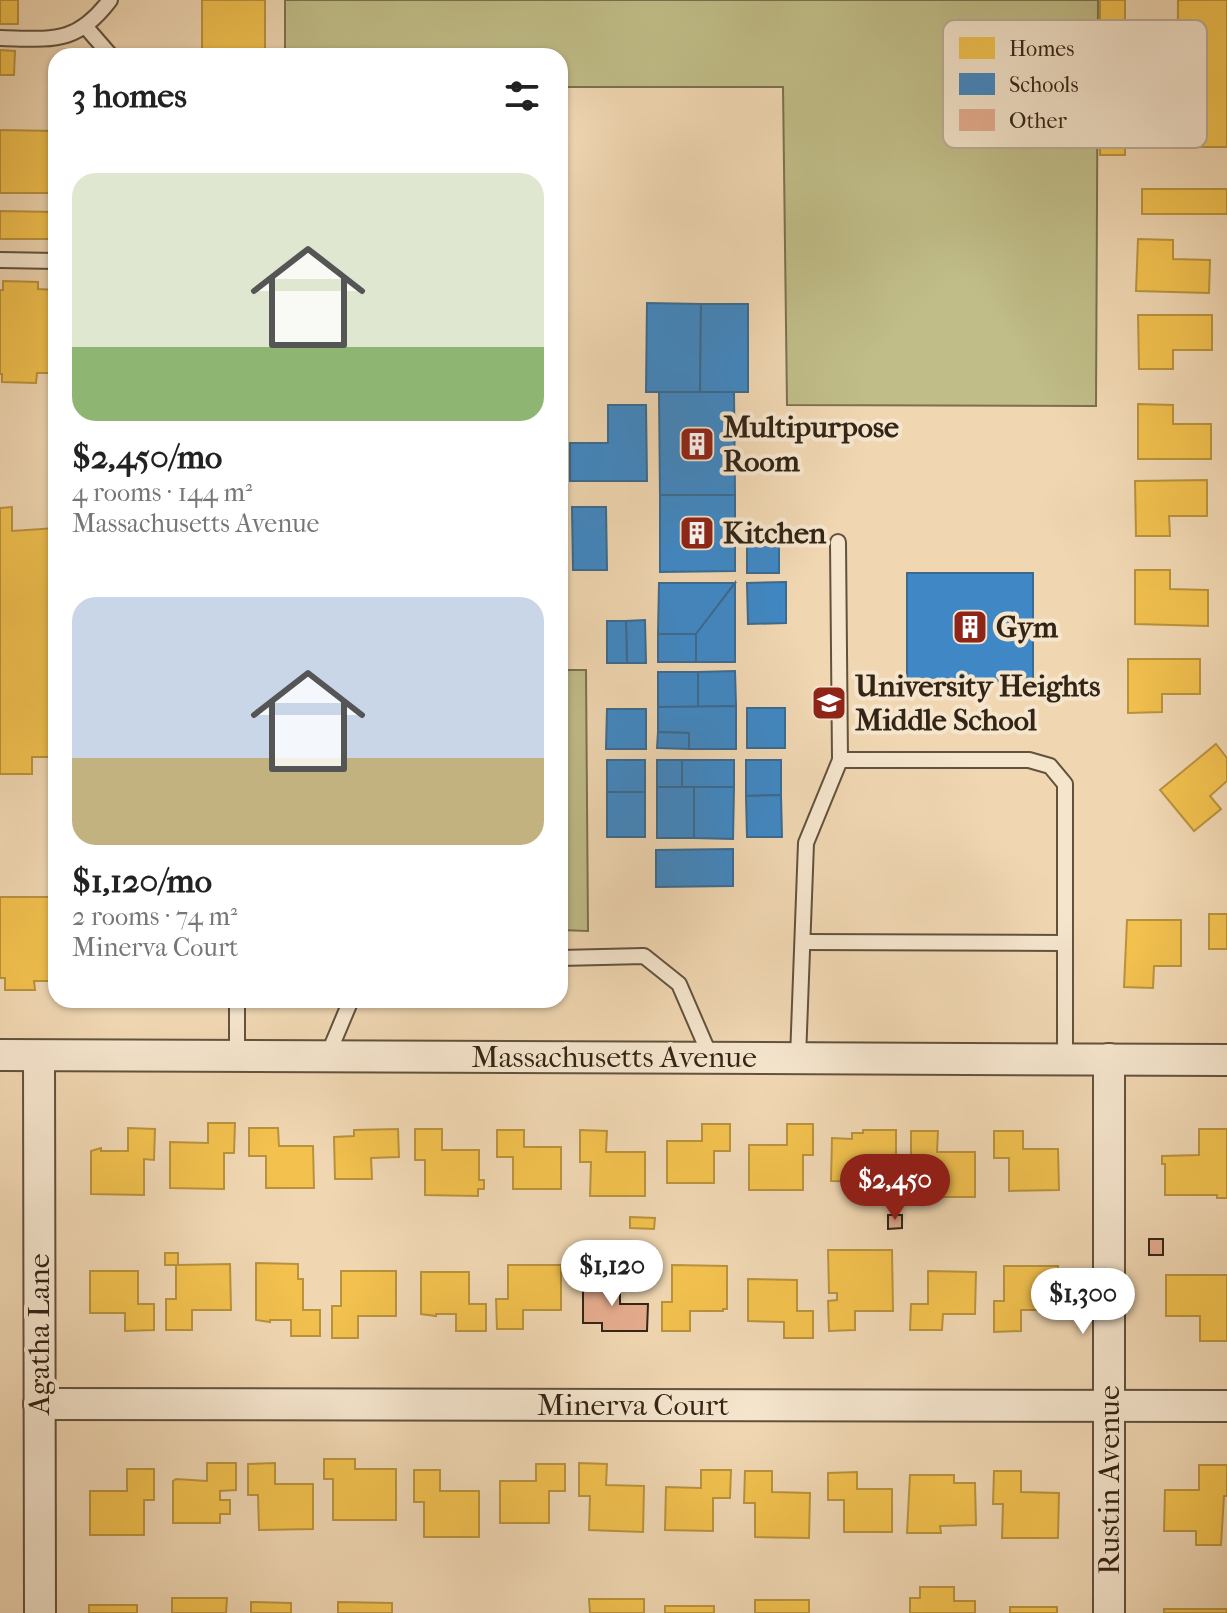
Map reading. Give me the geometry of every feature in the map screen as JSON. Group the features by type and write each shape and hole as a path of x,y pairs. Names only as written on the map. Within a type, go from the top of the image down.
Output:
{"street":[{"name":"Massachusetts Avenue","path":"0,1055 1227,1060"},
{"name":"Agatha Lane","path":"39,1056 40,1613"},
{"name":"Rustin Avenue","path":"1109,1059 1109,1613"},
{"name":"Minerva Court","path":"39,1404 1227,1406"}],"lane":[{"path":"0,38 44,39 75,35 110,0"},
{"path":"85,26 104,48"},
{"path":"0,260 48,261"},
{"path":"798,1058 806,843 840,760 838,542"},
{"path":"840,760 1029,760 1050,766 1065,784 1065,1059"},
{"path":"803,942 1065,943"},
{"path":"568,958 644,956 679,984 711,1058"},
{"path":"237,1008 237,1056"},
{"path":"327,1057 348,1008"}],"shaded area":[{"path":"285,0 1098,0 1098,20 943,20 943,148 1097,148 1096,406 787,405 783,87 568,87 568,48 285,48"},
{"path":"568,670 586,670 588,931 568,930"}],"building: Homes":[{"path":"0,0 18,0 18,24 0,24"},
{"path":"202,0 265,0 265,48 202,48"},
{"path":"1100,0 1125,0 1125,20 1100,20"},
{"path":"1178,0 1227,0 1227,147 1207,147 1207,20 1178,20"},
{"path":"0,50 15,51 14,75 0,75"},
{"path":"0,130 48,131 48,193 0,193"},
{"path":"1100,148 1125,148 1125,155 1100,155"},
{"path":"1142,189 1227,189 1227,214 1142,214"},
{"path":"0,211 48,212 48,239 0,239"},
{"path":"1138,239 1173,240 1173,259 1210,260 1209,293 1136,291"},
{"path":"3,281 38,282 38,289 48,290 48,373 37,373 36,383 2,382 0,290 3,290"},
{"path":"1138,315 1212,315 1212,350 1173,350 1173,369 1139,369"},
{"path":"1138,404 1173,405 1173,424 1211,424 1211,459 1138,459"},
{"path":"1207,480 1207,516 1169,516 1170,536 1136,536 1135,481"},
{"path":"12,507 12,531 48,529 48,757 32,757 32,774 0,774 0,508"},
{"path":"1135,570 1170,570 1170,589 1208,590 1208,626 1135,624"},
{"path":"1128,659 1200,659 1200,694 1162,694 1162,712 1128,713"},
{"path":"1216,744 1227,758 1227,781 1210,796 1221,809 1194,831 1160,790"},
{"path":"0,897 48,897 48,981 34,981 35,990 5,990 5,978 0,978"},
{"path":"1209,914 1227,914 1227,949 1209,949"},
{"path":"1127,920 1181,920 1181,966 1154,966 1153,988 1124,987"},
{"path":"208,1123 235,1123 234,1153 224,1153 224,1189 170,1188 170,1142 208,1143"},
{"path":"702,1124 730,1124 730,1151 714,1151 714,1183 667,1183 667,1141 702,1141"},
{"path":"787,1124 813,1124 813,1155 803,1155 803,1190 749,1190 749,1145 787,1145"},
{"path":"128,1128 155,1129 154,1160 144,1159 144,1195 91,1194 91,1151 101,1148 101,1151 128,1151"},
{"path":"249,1128 278,1128 279,1146 313,1146 314,1188 266,1188 266,1156 249,1156"},
{"path":"398,1129 399,1157 371,1158 372,1179 335,1179 334,1137 354,1136 354,1130"},
{"path":"415,1129 442,1129 442,1150 479,1150 479,1180 484,1180 484,1189 478,1189 478,1196 425,1195 425,1160 415,1160"},
{"path":"1199,1129 1227,1129 1227,1198 1217,1198 1217,1195 1165,1195 1162,1156 1199,1155"},
{"path":"497,1130 524,1130 524,1147 561,1147 561,1189 513,1189 513,1157 497,1157"},
{"path":"580,1130 607,1131 606,1152 645,1152 645,1196 590,1196 591,1162 580,1162"},
{"path":"863,1130 896,1130 896,1159 869,1159 869,1182 831,1181 832,1138 852,1139 852,1133 863,1133"},
{"path":"911,1131 938,1131 937,1152 975,1152 975,1197 921,1197 921,1164 911,1164"},
{"path":"994,1131 1023,1131 1023,1149 1058,1149 1059,1190 1009,1191 1009,1158 994,1158"},
{"path":"630,1217 655,1218 654,1229 630,1228"},
{"path":"828,1250 892,1250 893,1311 855,1311 855,1330 829,1331 828,1301 837,1300 837,1293 829,1293"},
{"path":"165,1253 178,1253 178,1265 230,1264 231,1310 192,1310 192,1330 166,1330 166,1299 176,1299 176,1265 165,1265"},
{"path":"256,1263 298,1264 298,1279 303,1279 303,1310 320,1310 320,1336 291,1336 291,1320 256,1320"},
{"path":"508,1265 561,1265 561,1310 523,1310 523,1329 497,1329 496,1299 508,1299"},
{"path":"672,1265 727,1266 727,1309 690,1311 690,1331 662,1331 662,1302 672,1302"},
{"path":"1004,1266 1058,1266 1059,1310 1021,1310 1021,1331 994,1332 994,1301 1004,1301"},
{"path":"90,1271 138,1271 138,1304 154,1304 154,1330 125,1331 125,1313 90,1313"},
{"path":"341,1271 396,1271 396,1316 358,1316 358,1338 332,1338 332,1306 341,1306"},
{"path":"928,1271 976,1272 975,1314 943,1314 942,1330 910,1330 911,1304 928,1304"},
{"path":"421,1272 469,1272 469,1304 486,1304 486,1331 456,1331 456,1314 421,1314"},
{"path":"1166,1275 1227,1275 1227,1341 1200,1341 1200,1316 1166,1316"},
{"path":"748,1279 797,1280 797,1311 813,1311 813,1338 784,1338 784,1322 748,1321"},
{"path":"324,1459 355,1459 355,1469 396,1469 396,1520 333,1520 333,1479 324,1479"},
{"path":"207,1463 236,1463 236,1490 220,1491 220,1500 230,1500 230,1514 220,1514 220,1523 173,1523 173,1481 207,1481"},
{"path":"275,1463 275,1484 313,1484 313,1529 259,1530 258,1495 248,1495 248,1464"},
{"path":"579,1463 607,1464 606,1485 644,1486 643,1532 589,1530 590,1496 579,1496"},
{"path":"536,1464 565,1464 565,1491 549,1491 549,1523 500,1523 500,1481 536,1481"},
{"path":"1199,1465 1227,1465 1221,1545 1196,1545 1196,1531 1164,1531 1165,1490 1199,1490"},
{"path":"127,1469 154,1469 154,1500 144,1500 144,1535 90,1535 90,1491 127,1491"},
{"path":"414,1470 440,1470 440,1491 479,1491 479,1537 424,1537 424,1502 414,1502"},
{"path":"701,1470 731,1470 730,1498 713,1498 713,1531 665,1530 666,1487 701,1488"},
{"path":"745,1471 772,1471 772,1492 810,1493 809,1538 755,1537 755,1503 744,1503"},
{"path":"994,1471 1021,1471 1021,1492 1059,1493 1058,1538 1002,1538 1003,1504 993,1504"},
{"path":"857,1472 857,1489 892,1489 892,1532 844,1532 844,1500 828,1500 828,1473"},
{"path":"910,1475 954,1475 954,1483 975,1483 976,1525 940,1526 941,1533 907,1533"},
{"path":"920,1587 954,1587 954,1601 975,1601 975,1613 910,1613 910,1598 920,1598"},
{"path":"172,1598 227,1598 226,1613 172,1613"},
{"path":"589,1599 644,1599 644,1613 590,1613"},
{"path":"755,1600 809,1600 809,1613 755,1613"},
{"path":"251,1602 291,1603 291,1613 251,1613"},
{"path":"338,1602 392,1603 392,1613 338,1613"},
{"path":"89,1605 137,1605 137,1613 89,1613"},
{"path":"665,1606 714,1606 714,1613 665,1613"},
{"path":"1010,1607 1057,1607 1057,1613 1010,1613"},
{"path":"1164,1609 1227,1609 1227,1613 1164,1613"}],"building: Schools":[{"path":"647,303 701,304 700,392 646,392"},
{"path":"701,304 748,304 748,392 700,392"},
{"name":"Multipurpose Room","path":"659,392 734,392 735,495 660,495"},
{"path":"608,405 646,405 647,481 570,481 570,443 608,443"},
{"name":"Kitchen","path":"660,495 735,495 735,571 660,572"},
{"path":"572,507 606,507 607,570 573,570"},
{"path":"747,532 779,532 779,573 747,573"},
{"name":"Gym","path":"907,573 1033,573 1033,681 907,682"},
{"path":"786,582 786,623 748,624 747,583"},
{"path":"659,583 735,583 696,634 658,634"},
{"path":"735,583 735,662 696,662 696,634"},
{"path":"645,620 646,663 627,663 626,621"},
{"path":"607,621 626,621 627,663 607,663"},
{"path":"658,634 696,634 696,662 658,662"},
{"path":"735,671 736,706 698,707 698,672"},
{"path":"658,672 698,672 698,707 658,707"},
{"path":"736,706 736,749 689,749 689,733 658,732 658,707"},
{"path":"747,708 785,708 785,748 747,748"},
{"path":"607,709 646,709 646,749 606,749"},
{"path":"658,732 689,733 689,749 657,748"},
{"path":"607,760 645,760 645,792 607,792"},
{"path":"657,760 682,760 682,787 657,787"},
{"path":"682,760 734,760 734,787 682,787"},
{"path":"746,760 781,760 781,795 746,796"},
{"path":"657,787 694,787 694,838 657,838"},
{"path":"694,787 734,787 733,839 694,838"},
{"path":"607,792 645,792 645,837 607,837"},
{"path":"781,795 782,837 747,837 746,796"},
{"path":"733,849 733,886 656,887 656,850"}],"building: Other":[{"path":"888,1215 902,1215 902,1228 888,1229"},
{"path":"1149,1239 1163,1239 1163,1255 1149,1255"},
{"path":"583,1280 620,1281 620,1304 648,1304 647,1331 602,1331 602,1323 583,1323"}],"place":[{"name":"Multipurpose Room","path":"697,444"},
{"name":"Kitchen","path":"697,533"},
{"name":"Gym","path":"970,627"},
{"name":"University Heights Middle School","path":"829,703"}]}
